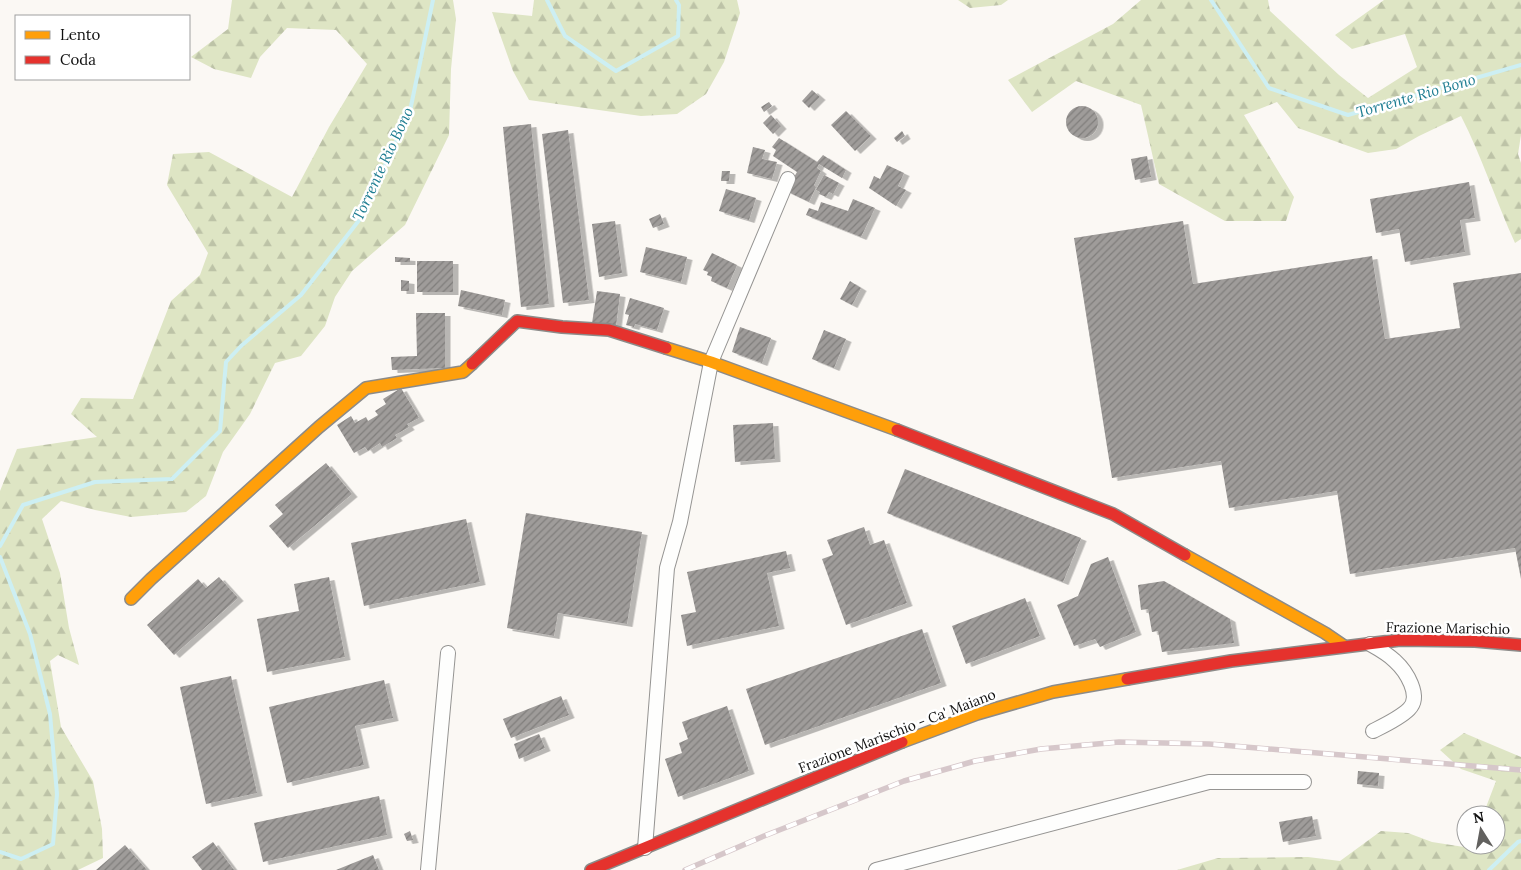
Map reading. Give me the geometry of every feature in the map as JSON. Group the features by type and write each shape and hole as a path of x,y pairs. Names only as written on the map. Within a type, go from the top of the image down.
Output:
{"street":[{"path":"645,848 667,568 680,522 711,362 788,179"},
{"path":"131,599 319,427 366,388 462,372 517,321 609,330 711,362 959,453 1113,514 1248,592 1325,633 1344,646"},
{"name":"Frazione Marischio","path":"1344,646 1400,640 1475,641 1521,645"},
{"path":"1370,644 1386,654 1403,670 1414,694 1413,704 1408,710 1373,731"},
{"name":"Frazione Marischio - Ca' Maiano","path":"592,870 894,746 996,708 1072,688 1231,661 1344,646"},
{"path":"428,870 448,653"},
{"path":"876,870 1209,782 1304,782"}],"green space":[{"path":"232,0 453,0 456,19 451,69 449,135 405,225 352,271 335,297 325,326 301,356 275,363 250,414 223,452 206,496 186,512 131,517 61,501 42,519 60,573 69,628 79,665 58,655 50,661 61,727 93,781 102,829 103,858 78,870 0,870 0,491 17,449 97,437 71,414 81,398 133,399 171,301 200,275 208,253 167,185 173,154 209,152 292,197 329,127 367,64 336,30 287,28 260,57 251,78 214,69 191,57 228,29"},
{"path":"534,0 737,0 740,13 724,62 706,94 677,114 641,116 529,100 513,71 492,12 532,16"},
{"path":"958,0 1008,0 1001,5 970,8"},
{"path":"1141,0 1268,0 1270,11 1339,75 1368,98 1417,67 1405,34 1352,49 1335,35 1384,0 1521,0 1521,135 1518,154 1521,163 1521,239 1515,243 1476,147 1461,116 1396,149 1368,153 1298,128 1277,102 1244,115 1294,197 1286,221 1225,221 1159,184 1141,105 1076,81 1032,112 1008,80 1113,24"},
{"path":"1464,733 1521,757 1521,870 1177,870 1218,858 1308,857 1340,861 1381,831 1408,833 1432,842 1456,846 1456,855 1506,855 1506,805 1487,805 1496,781 1461,769 1440,750"}],"building":[{"path":"812,90 820,97 809,108 802,101"},
{"path":"769,102 772,106 764,112 761,107"},
{"path":"1082,106 1088,107 1093,111 1097,116 1097,128 1093,133 1088,137 1082,138 1076,137 1071,133 1067,128 1066,122 1067,116 1071,111 1076,107"},
{"path":"846,111 871,136 855,151 831,125"},
{"path":"771,115 781,126 773,134 763,123"},
{"path":"531,124 549,304 521,307 503,127"},
{"path":"568,130 589,300 563,303 542,134"},
{"path":"902,131 905,136 897,142 894,138"},
{"path":"779,138 817,162 823,155 846,170 842,178 819,164 817,168 821,171 809,202 786,191 797,172 773,156 776,150 772,147"},
{"path":"753,147 765,150 762,159 777,162 772,179 747,173"},
{"path":"1147,156 1151,177 1135,180 1131,159"},
{"path":"887,165 904,173 898,186 906,190 896,206 869,188 874,176 880,179"},
{"path":"722,171 730,171 729,181 721,181"},
{"path":"824,175 839,183 833,194 829,192 826,197 819,194 820,192 816,190"},
{"path":"1469,182 1475,218 1460,220 1465,252 1405,262 1399,229 1376,233 1370,199"},
{"path":"726,189 756,198 749,220 719,211"},
{"path":"853,199 875,208 861,237 806,215 809,208 818,211 821,202 848,211"},
{"path":"660,214 664,224 653,228 649,219"},
{"path":"615,221 622,273 599,277 592,224"},
{"path":"1183,221 1193,284 1372,256 1385,339 1460,328 1453,283 1521,273 1521,579 1515,548 1350,574 1337,491 1229,508 1221,461 1112,478 1074,238"},
{"path":"646,247 687,257 681,282 640,272"},
{"path":"712,253 737,265 727,288 711,281 712,277 703,270"},
{"path":"395,257 410,258 410,262 395,262"},
{"path":"417,261 453,261 453,292 417,292"},
{"path":"401,280 409,281 409,291 401,291"},
{"path":"850,281 861,288 852,305 840,299"},
{"path":"461,290 505,300 502,315 458,306"},
{"path":"597,291 620,294 616,326 592,323"},
{"path":"630,298 664,308 657,330 635,324 634,327 626,325 629,315 625,314"},
{"path":"416,313 445,313 445,368 392,370 391,357 417,356"},
{"path":"740,327 771,338 762,363 732,352"},
{"path":"824,330 846,339 834,368 812,359"},
{"path":"401,388 419,418 407,424 409,427 395,435 397,438 382,447 380,443 368,451 365,447 354,453 337,425 351,416 355,423 366,417 368,421 378,415 375,411 386,404 383,399"},
{"path":"773,423 775,459 735,462 733,425"},
{"path":"326,463 352,494 288,548 269,526 283,514 275,505"},
{"path":"905,469 1081,538 1063,582 887,513"},
{"path":"526,513 642,532 627,624 558,613 554,636 507,628"},
{"path":"466,519 480,582 364,606 351,543"},
{"path":"864,527 870,545 884,540 907,603 846,625 822,559 833,555 827,540"},
{"path":"786,551 790,568 767,573 779,626 687,646 681,615 696,612 687,572"},
{"path":"1108,557 1136,632 1100,647 1095,639 1074,646 1057,605 1078,596 1091,564"},
{"path":"219,577 238,598 174,655 147,625 198,579 206,588"},
{"path":"329,577 345,657 267,672 257,619 299,611 294,584"},
{"path":"1164,581 1230,619 1234,643 1162,652 1158,631 1152,632 1148,609 1141,610 1138,585"},
{"path":"1025,598 1040,636 966,664 952,626"},
{"path":"922,629 941,683 765,745 746,689"},
{"path":"231,676 257,793 206,804 180,687"},
{"path":"384,680 393,718 355,726 364,765 287,783 269,707"},
{"path":"561,696 569,715 511,738 503,719"},
{"path":"727,706 749,771 678,797 665,759 682,753 679,743 688,739 682,722"},
{"path":"539,734 545,748 519,759 514,744"},
{"path":"1358,771 1379,773 1378,786 1357,784"},
{"path":"379,796 387,835 263,862 254,823"},
{"path":"1312,816 1316,836 1283,842 1279,822"},
{"path":"410,831 413,840 407,841 404,834"},
{"path":"213,842 234,870 202,870 192,857"},
{"path":"125,845 147,870 96,870"},
{"path":"373,855 379,870 336,870"}],"waterway":[{"name":"Torrente Rio Bono","path":"0,546 23,505 95,482 172,479 220,431 226,362 241,346 301,295 360,219 410,111 433,0"},
{"name":"Torrente Rio Bono","path":"547,0 565,36 616,71 678,36 679,5 676,0"},
{"name":"Torrente Rio Bono","path":"1211,0 1269,88 1348,115 1521,65"},
{"name":"Torrente Rio Bono","path":"0,557 30,634 50,714 57,794 53,844 21,859 0,852"},
{"path":"1489,870 1521,841"}],"railway":[{"path":"685,870 764,836 904,781 975,761 1041,749 1119,742 1209,744 1521,770"}],"traffic: slow":[{"path":"666,348 711,362 897,430"},
{"path":"131,599 319,427 366,388 463,372 472,364"},
{"path":"1185,555 1325,633 1344,646"},
{"path":"902,742 977,714 1053,692 1127,679"}],"traffic: jam":[{"path":"472,364 517,321 562,327 609,330 666,348"},
{"path":"897,430 1113,514 1185,555"},
{"path":"1127,679 1231,661 1400,640 1475,641 1521,645"},
{"path":"591,870 902,742"}]}
